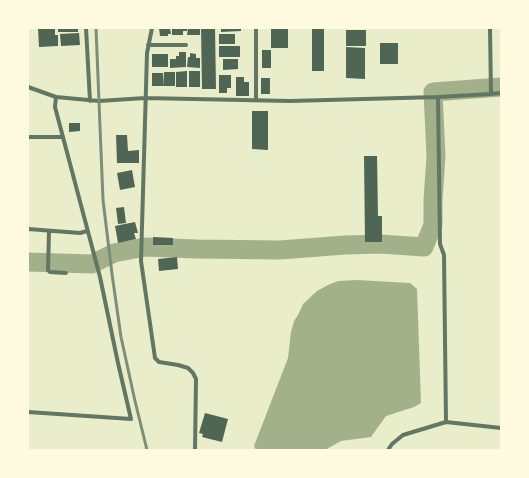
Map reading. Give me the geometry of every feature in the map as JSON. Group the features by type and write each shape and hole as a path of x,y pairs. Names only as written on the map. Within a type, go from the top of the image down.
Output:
{"street":[{"path":"86,28 90,101"},
{"path":"152,28 148,45 145,98 141,261 155,358 159,362 188,368 196,379 195,450"},
{"path":"256,28 256,100"},
{"path":"490,28 491,94"},
{"path":"148,45 186,45"},
{"path":"28,87 56,97 90,101 145,98 290,101 438,97 501,93"},
{"path":"28,412 131,419 95,258 55,107 56,97"},
{"path":"438,97 440,244 444,255 446,422"},
{"path":"28,137 62,137"},
{"path":"28,229 80,233 87,231"},
{"path":"49,231 48,270 50,272 66,273"},
{"path":"388,450 392,444 403,435 446,422 501,428"}],"shaded area":[{"path":"357,280 410,283 417,289 421,403 414,407 386,416 371,437 341,441 325,450 256,450 254,446 288,358 291,332 294,321 303,304 317,291 328,285 338,281"}],"building":[{"path":"38,28 55,28 55,35 58,35 58,46 39,47"},
{"path":"58,28 78,28 78,32 58,32"},
{"path":"159,28 170,28 171,34 168,34 168,36 160,36"},
{"path":"172,28 187,28 187,31 183,31 183,35 172,35"},
{"path":"188,28 200,28 200,35 187,35"},
{"path":"201,28 215,28 216,89 202,89"},
{"path":"221,28 241,28 241,31 221,32"},
{"path":"271,28 288,28 288,48 271,48"},
{"path":"312,28 324,28 324,71 312,71"},
{"path":"346,30 366,30 366,46 346,46"},
{"path":"79,33 80,45 61,46 60,34"},
{"path":"219,34 235,34 235,44 219,44"},
{"path":"380,43 398,43 398,64 380,64"},
{"path":"219,46 240,46 240,57 219,57"},
{"path":"346,47 365,48 365,79 346,78"},
{"path":"262,50 271,50 271,68 262,68"},
{"path":"179,52 186,52 186,67 170,68 170,59 176,59 176,56 179,56"},
{"path":"190,53 196,54 196,58 200,58 200,68 187,67"},
{"path":"152,54 168,54 168,67 152,67"},
{"path":"223,59 238,59 238,69 223,70"},
{"path":"187,71 187,87 176,87 176,72"},
{"path":"189,71 200,71 200,87 189,87"},
{"path":"164,72 175,72 175,86 164,86"},
{"path":"152,73 163,73 164,86 152,86"},
{"path":"219,75 231,75 231,88 227,88 227,93 219,93"},
{"path":"236,77 244,77 244,82 249,82 249,96 236,96"},
{"path":"261,78 270,78 270,94 261,94"},
{"path":"252,111 268,111 268,150 252,149"},
{"path":"69,123 80,123 80,131 69,132"},
{"path":"116,135 127,135 128,151 139,150 139,163 117,163"},
{"path":"364,156 377,156 378,216 382,216 382,242 365,242"},
{"path":"132,170 135,187 120,190 117,173"},
{"path":"124,207 126,223 118,224 116,208"},
{"path":"135,222 138,233 134,233 136,239 118,243 115,226"},
{"path":"153,237 173,238 173,245 153,245"},
{"path":"177,257 178,269 159,271 158,259"},
{"path":"205,413 228,419 222,442 202,437 203,434 199,433"}],"waterway":[{"path":"28,262 92,264 114,253 145,247 280,250 380,244 424,247 433,225 436,156 433,92 501,87"}],"railway":[{"path":"96,28 103,200 121,337 147,450"}]}
